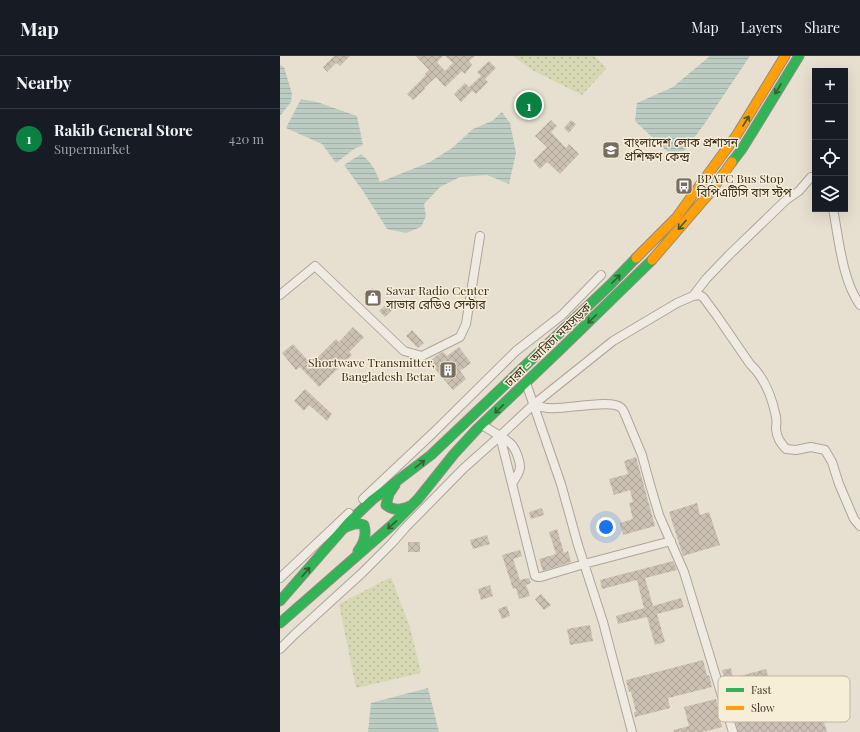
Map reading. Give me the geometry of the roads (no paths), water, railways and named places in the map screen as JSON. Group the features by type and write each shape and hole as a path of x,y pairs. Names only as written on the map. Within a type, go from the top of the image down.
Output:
{"highway":[{"name":"ঢাকা - আরিচা মহাসড়ক","path":"280,601 344,528 372,500 431,455 610,286 676,218 736,136 785,56"},
{"name":"ঢাকা - আরিচা মহাসড়ক","path":"280,623 392,525 411,506 454,454 482,425 648,264 708,195 742,148 799,56"},
{"path":"403,477 388,494 386,505 394,510 402,510 411,506"},
{"path":"344,528 352,524 360,523 364,525 366,530 366,537 362,546 348,563"}],"street":[{"path":"693,296 706,279 729,255 786,200 799,191 812,177"},
{"path":"834,212 849,283 860,305"},
{"path":"280,295 315,266 404,351 422,356 460,337 466,324 480,236"},
{"path":"280,578 427,439 516,351 562,315 601,276"},
{"path":"280,649 362,573 464,468 533,405 613,341 677,303 693,296 699,295 703,297 763,380 770,396 776,418 776,430 779,441 786,448 796,450 811,447 825,450 832,462 839,484 854,519 860,526"},
{"path":"526,383 561,484 584,564 603,622 632,732"},
{"path":"533,405 548,408 611,404 619,406 624,412 642,455 660,515 684,572 718,683"},
{"path":"482,425 509,442 514,447 520,466 517,477 512,484"},
{"path":"500,436 535,576 539,578 584,564 671,541"},
{"path":"730,722 733,732"}],"place":[{"name":"Rakib General Store","path":"529,105"},
{"name":"বাংলাদেশ লোক প্রশাসন প্রশিক্ষণ কেন্দ্র","path":"611,150"},
{"name":"BPATC Bus Stop বিপিএটিসি বাস স্টপ","path":"684,186"},
{"name":"Savar Radio Center সাভার রেডিও সেন্টার","path":"373,298"},
{"name":"Shortwave Transmitter, Bangladesh Betar","path":"448,370"}]}
